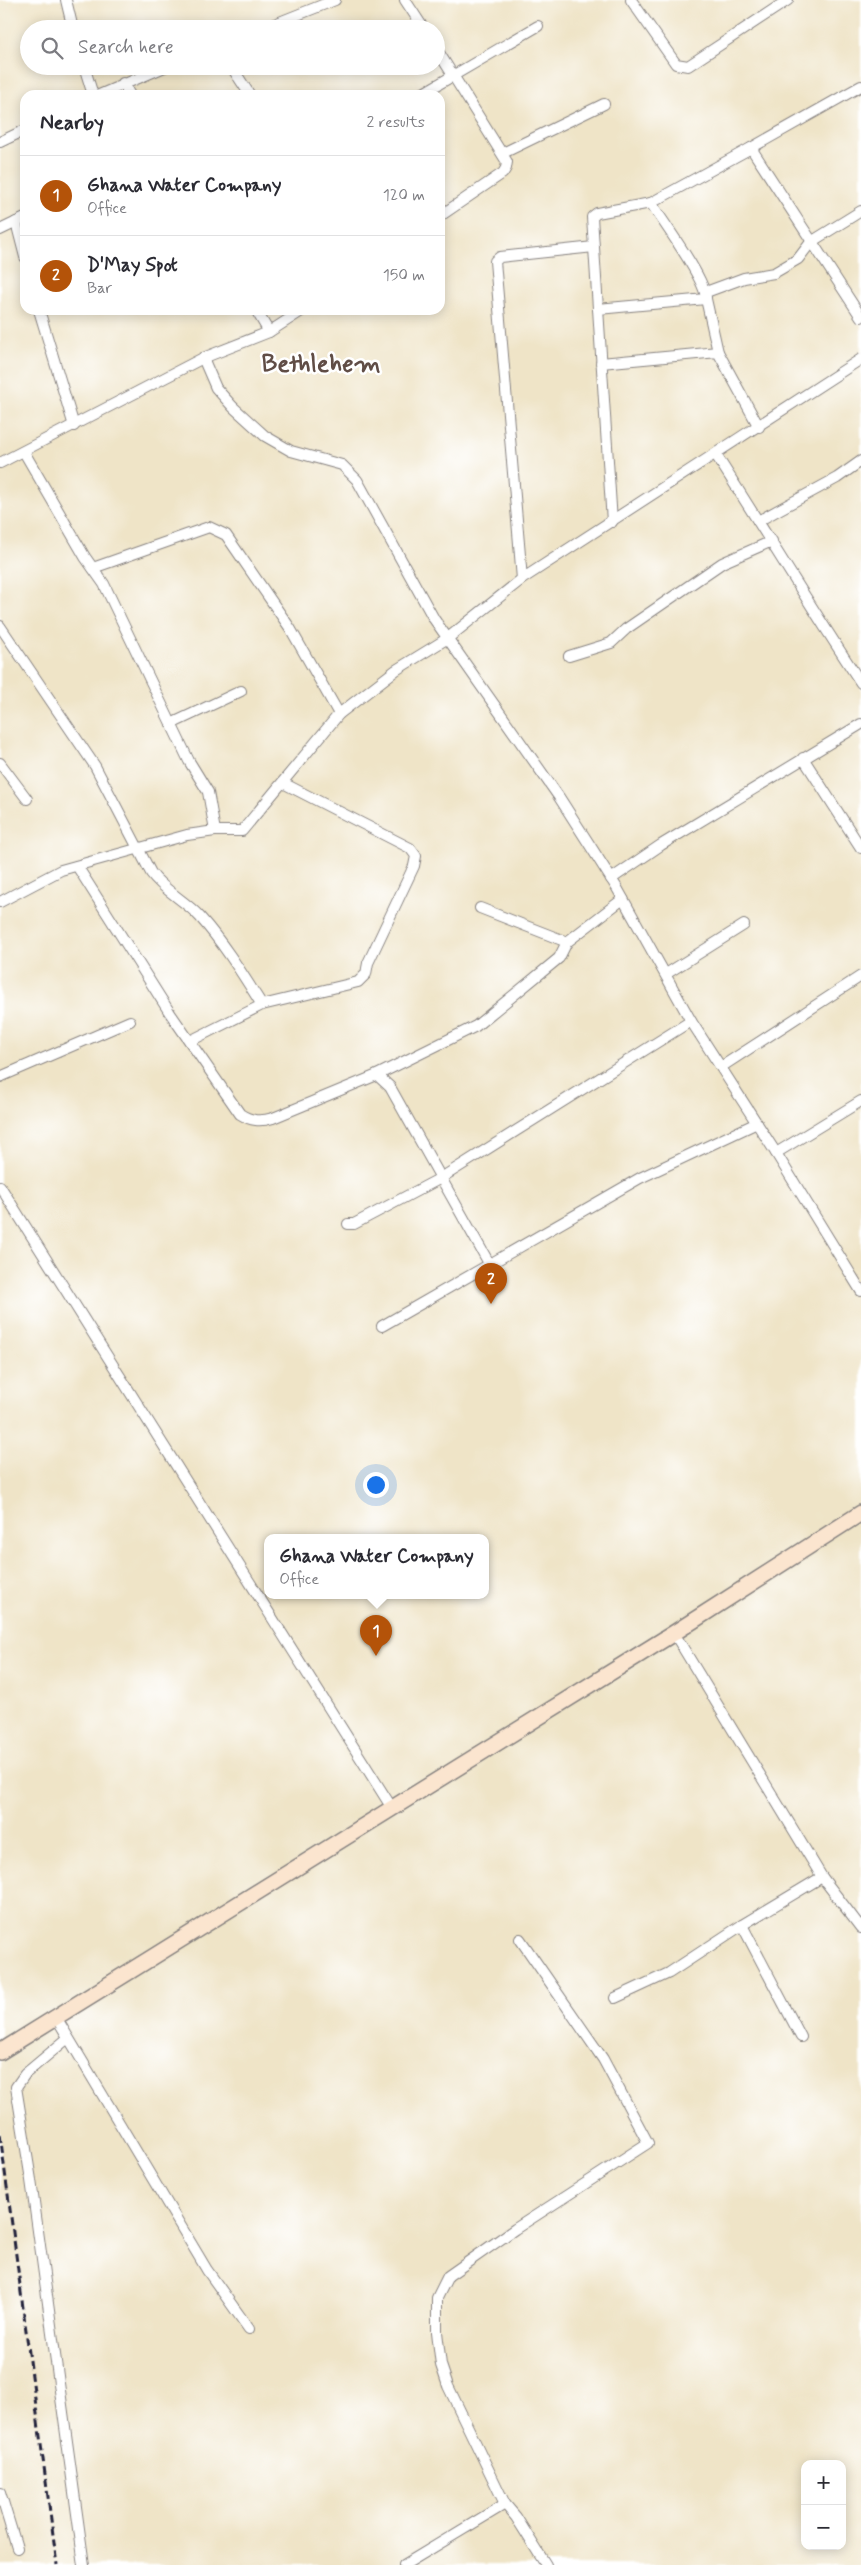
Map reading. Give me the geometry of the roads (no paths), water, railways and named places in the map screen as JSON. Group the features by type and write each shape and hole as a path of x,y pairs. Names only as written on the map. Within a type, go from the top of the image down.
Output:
{"street":[{"path":"66,0 71,20"},
{"path":"285,20 336,0"},
{"path":"405,0 418,20"},
{"path":"632,0 676,64 688,66 788,0"},
{"path":"428,90 538,26"},
{"path":"445,62 503,153 506,162 506,168 503,173 445,213"},
{"path":"86,75 91,90"},
{"path":"109,90 144,75"},
{"path":"237,75 247,90"},
{"path":"123,83 127,90"},
{"path":"612,522 592,217 597,213 651,202 861,86"},
{"path":"503,153 604,104"},
{"path":"0,142 20,132"},
{"path":"751,148 861,317"},
{"path":"651,202 706,296 718,352 759,427"},
{"path":"598,309 706,296 744,278 774,273 798,259 811,242 861,211"},
{"path":"0,230 20,220"},
{"path":"522,579 495,261 500,258 594,247"},
{"path":"41,315 74,426"},
{"path":"259,315 269,332"},
{"path":"0,463 203,358 269,332 295,315"},
{"path":"602,363 718,352"},
{"path":"203,358 216,388 233,407 265,436 291,451 342,465 357,480 434,619 559,796 611,878 666,974 690,1021 776,1153 861,1292"},
{"path":"0,902 46,877 138,848 215,831 242,831 339,714 396,670 448,638 522,579 716,456 861,359"},
{"path":"24,452 94,568 132,640 189,761 208,792 215,831"},
{"path":"716,456 772,541 813,611 861,683"},
{"path":"758,521 837,478 861,461"},
{"path":"94,568 209,527 220,530 226,535 290,628 339,714"},
{"path":"569,656 611,643 626,629 722,563 772,541"},
{"path":"0,626 95,766 157,882 199,916 230,956 262,1005"},
{"path":"171,724 241,692"},
{"path":"611,878 661,845 861,724"},
{"path":"803,758 861,848"},
{"path":"0,763 27,800"},
{"path":"190,1041 262,1005 358,982 366,974 368,963 414,866 416,856 410,848 283,783"},
{"path":"77,866 190,1041 240,1114 250,1120 263,1121 377,1075 476,1026 559,958 567,942 623,899"},
{"path":"480,908 567,942"},
{"path":"666,974 744,925"},
{"path":"721,1067 861,976"},
{"path":"0,1077 130,1021"},
{"path":"348,1224 354,1224 441,1178 690,1021"},
{"path":"377,1075 390,1087 490,1265"},
{"path":"776,1153 861,1101"},
{"path":"382,1326 640,1178 757,1123"},
{"path":"0,1186 392,1808"},
{"path":"0,2052 674,1633 861,1512"},
{"path":"674,1633 822,1876 861,1928"},
{"path":"615,1998 669,1973 822,1876"},
{"path":"742,1925 801,2038"},
{"path":"520,1939 603,2059 648,2143 515,2229 448,2276 437,2298 437,2332 441,2365 448,2386 505,2504 516,2517 546,2565"},
{"path":"56,2017 207,2270 249,2330"},
{"path":"68,2038 26,2074 16,2087 33,2189 84,2565"},
{"path":"0,2495 17,2548"},
{"path":"404,2565 505,2504"}],"railway":[{"path":"0,2134 57,2565"}],"place":[{"name":"D'May Spot","path":"491,1304"},
{"name":"Ghana Water Company","path":"376,1656"}],"district":[{"name":"Bethlehem","path":"321,362"}]}
